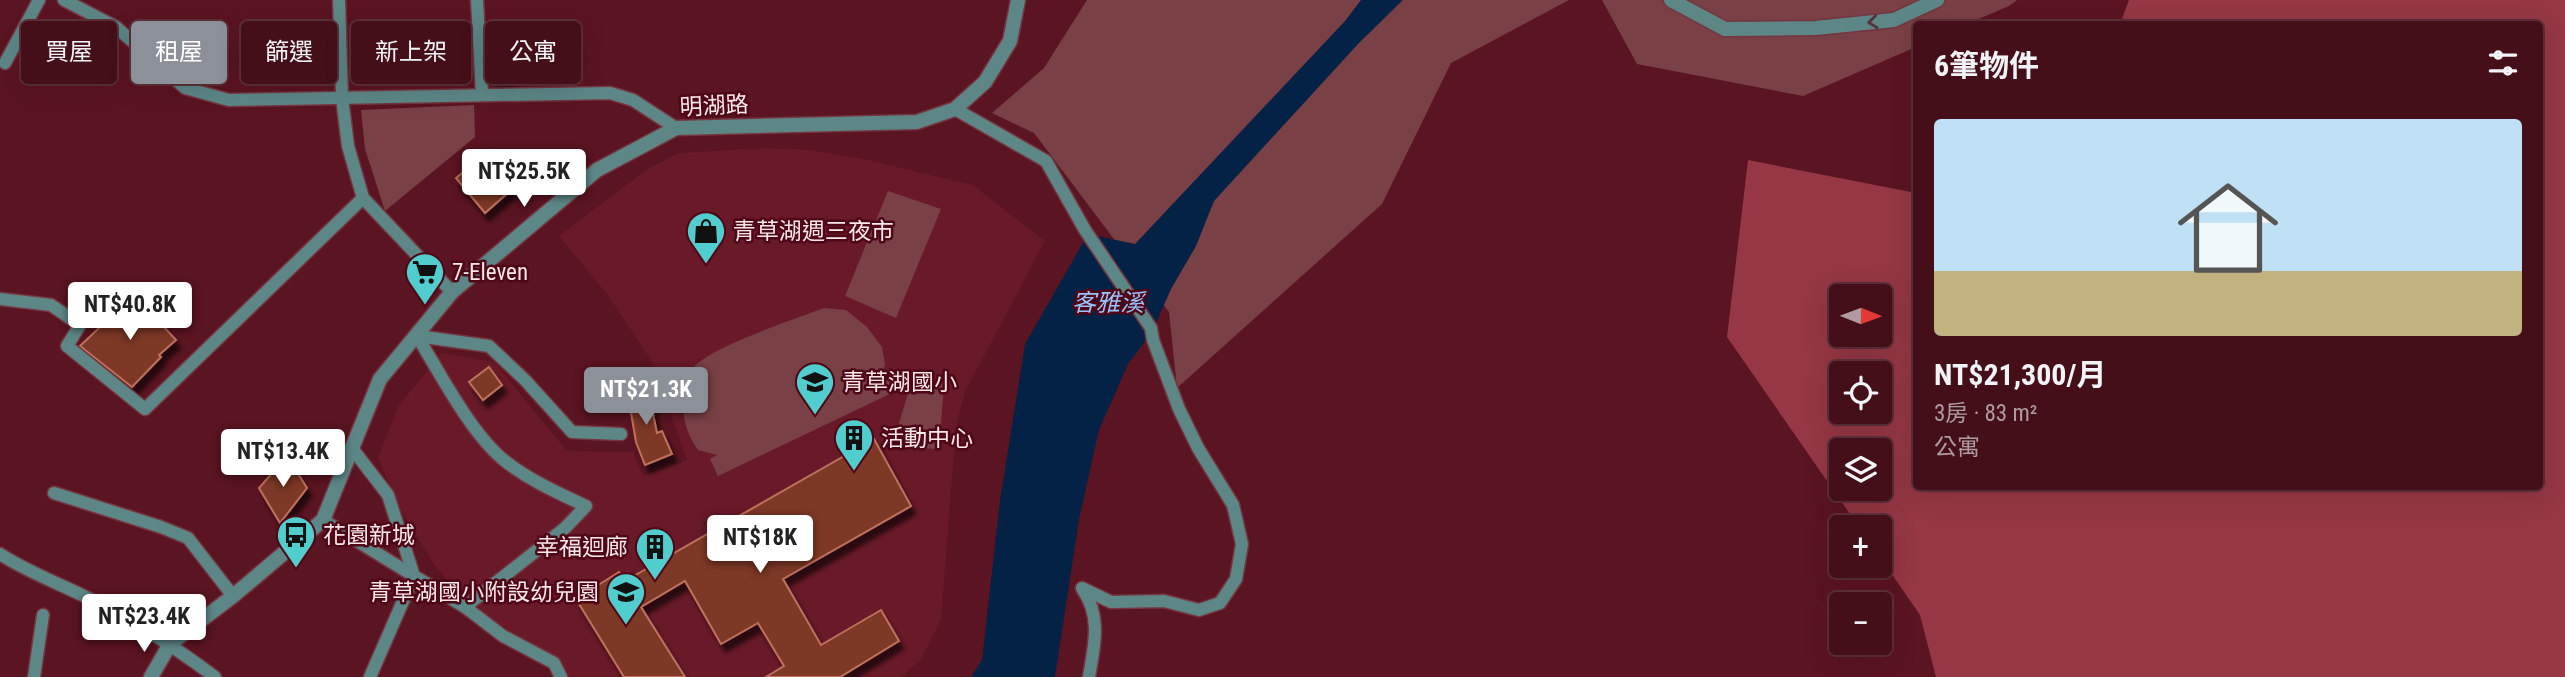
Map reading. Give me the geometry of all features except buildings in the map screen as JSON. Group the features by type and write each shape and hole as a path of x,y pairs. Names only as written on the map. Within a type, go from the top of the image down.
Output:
{"street":[{"name":"明湖路","path":"151,677 170,644 233,596 323,520 380,379 452,292 597,170 676,128 917,122 955,109 985,82 1010,41 1018,0"},
{"path":"1671,0 1725,29 1816,28 1894,20 1937,0"}],"lane":[{"path":"5,63 39,0"},
{"path":"64,0 116,27 185,88 229,100 610,93 633,100 676,128"},
{"path":"339,0 342,97 348,146 363,198 452,292"},
{"path":"477,0 482,94"},
{"path":"955,109 1046,160 1085,230 1151,328 1179,409 1198,448 1233,505 1242,544 1236,579 1220,603 1199,610 1164,601 1111,602 1082,588 1092,603 1096,624 1089,677"},
{"path":"0,299 51,305 79,326 67,346 145,409 363,198"},
{"path":"417,336 489,346 572,432 621,435"},
{"path":"417,336 470,421 504,460 547,488 586,506 565,528 465,607"},
{"path":"351,447 388,495 414,576 370,677"},
{"path":"54,493 188,538 233,596"},
{"path":"323,520 465,607 503,636 554,663 561,677"},
{"path":"0,554 93,600 170,644 215,677"},
{"path":"34,677 43,615"}],"shaded area":[{"path":"1087,0 1569,0 1451,63 1382,204 1177,388 1169,312 1034,133 992,113 1044,68"},
{"path":"1602,0 2017,0 1974,21 1913,21 1913,48 1803,96 1637,64"},
{"path":"2129,0 2565,0 2565,677 1936,677 1920,615 1892,574 1892,515 1851,515 1841,501 1892,501 1892,438 1829,438 1829,484 1727,337 1748,160 1913,192 1913,490 2543,490 2543,21 2121,21"},
{"path":"474,105 475,137 385,211 365,149 361,110"},
{"name":"青草湖國小","path":"768,148 809,150 859,158 973,185 1045,241 965,392 956,427 941,620 920,661 901,677 569,677 563,667 465,600 435,566 400,509 378,458 399,405 442,353 494,362 567,451 633,452 643,476 687,460 651,360 607,294 559,236 646,170 678,153"},
{"path":"888,191 941,209 896,318 845,296"},
{"path":"824,308 846,310 867,327 882,347 885,365 879,384 889,379 892,393 718,476 710,459 717,455 698,450 686,426 684,401 691,371 701,361 734,343"},
{"path":"913,376 944,384 939,449 892,447"}],"water":[{"name":"客雅溪","path":"1361,0 1403,0 1359,43 1214,201 1196,246 1171,289 1152,332 1128,364 1099,430 1079,519 1055,677 971,677 982,660 1000,500 1025,344 1088,234 1135,244 1345,21"}],"place":[{"name":"青草湖週三夜市","path":"706,265"},
{"name":"7-Eleven","path":"425,306"},
{"name":"青草湖國小","path":"815,416"},
{"name":"活動中心","path":"854,472"},
{"name":"花園新城","path":"296,569"},
{"name":"幸福迴廊","path":"655,581"},
{"name":"青草湖國小附設幼兒園","path":"626,626"}]}
